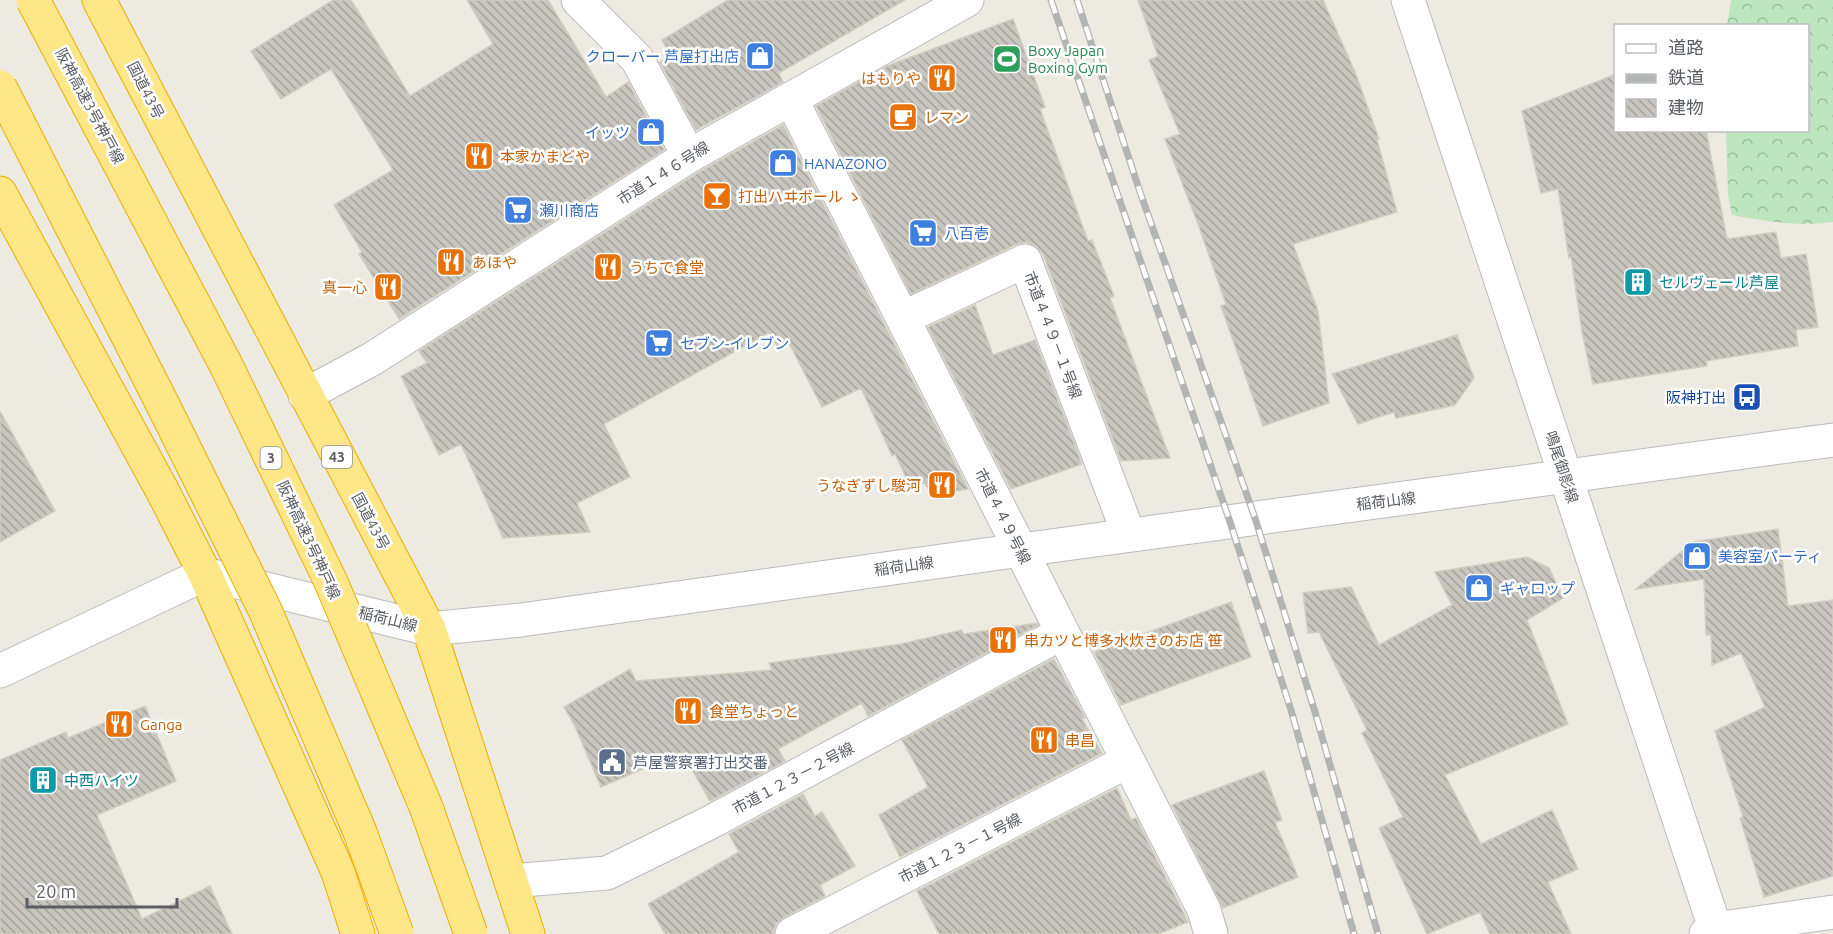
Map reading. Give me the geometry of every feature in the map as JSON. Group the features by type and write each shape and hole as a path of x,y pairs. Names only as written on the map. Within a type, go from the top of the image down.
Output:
{"highway":[{"name":"阪神高速3号神戸線","path":"33,0 226,365 331,582 426,807 471,934"},
{"name":"国道43号","path":"99,0 429,629 528,934"},
{"path":"0,87 121,321 265,610 360,832 397,934"},
{"path":"0,193 162,490 205,574 338,872 358,934"}],"street":[{"path":"578,0 637,59 689,156"},
{"name":"鳴尾御影線","path":"1408,0 1713,932"},
{"name":"市道１４６号線","path":"305,395 372,359 689,156 955,3"},
{"name":"市道４４９号線","path":"791,99 1204,909 1211,934"},
{"name":"市道４４９－１号線","path":"903,318 1025,261 1129,535"},
{"name":"稲荷山線","path":"205,574 429,629 521,620 1833,440"},
{"path":"0,671 205,574"},
{"name":"市道１２３－２号線","path":"511,881 607,873 709,823 1062,633"},
{"name":"市道１２３－１号線","path":"792,934 1128,761"},
{"path":"1713,932 1833,912"}],"green space":[{"path":"1731,0 1833,0 1833,222 1795,224 1732,215 1728,195 1726,132 1809,132 1809,24 1727,24"}],"building":[{"path":"333,0 351,0 410,96 493,44 467,0 548,0 606,97 628,82 664,150 399,319 359,254 362,252 334,205 393,170 331,69 281,99 251,51"},
{"path":"728,0 905,0 779,73 783,82 696,130 660,62 671,55 662,40"},
{"path":"1138,0 1323,0 1355,72 1379,139 1377,140 1397,212 1293,244 1318,311 1329,403 1263,426 1221,306 1226,304 1165,139 1180,134 1149,60 1158,56"},
{"path":"1013,19 1045,107 1040,109 1088,241 1092,240 1114,296 1110,298 1170,458 1121,461 1043,254 1036,246 1026,242 1017,244 911,294 816,106 887,66"},
{"path":"1614,75 1614,132 1706,132 1727,239 1776,232 1781,258 1806,254 1818,327 1796,330 1798,346 1706,361 1707,366 1593,384 1558,189 1541,193 1522,111"},
{"path":"783,125 968,489 932,495 924,482 911,488 895,454 892,456 861,388 822,407 788,341 777,346 770,332 604,424 630,477 577,503 590,532 503,538 461,444 439,455 401,376 427,363 419,351 699,172"},
{"path":"975,305 993,355 1035,340 1082,464 1011,489 928,327"},
{"path":"1457,335 1474,378 1455,405 1396,418 1394,412 1358,424 1332,374"},
{"path":"0,411 55,511 0,542"},
{"path":"1778,529 1788,606 1833,600 1833,876 1764,897 1740,818 1743,817 1715,731 1765,707 1741,653 1712,665 1711,635 1706,635 1704,579 1636,589 1693,542"},
{"path":"1527,557 1549,568 1563,598 1527,620 1568,724 1445,775 1481,844 1552,810 1578,869 1548,882 1571,934 1490,934 1480,912 1427,934 1379,828 1403,817 1362,733 1367,730 1319,632 1308,633 1303,593 1351,587 1379,645 1452,605 1435,572"},
{"path":"1231,602 1251,657 1121,705 1094,652"},
{"path":"1037,623 1038,625 868,716 862,703 778,749 785,761 710,801 682,752 601,787 574,724 564,707 630,669 636,681 772,670 769,663 901,644 961,630 964,634"},
{"path":"1054,659 1085,718 1082,719 1102,753 900,857 879,815 928,787 902,740"},
{"path":"145,706 176,781 97,815 142,919 210,886 232,934 0,934 0,760 66,732 68,738"},
{"path":"1264,771 1282,820 1275,822 1298,877 1223,908 1172,805"},
{"path":"1117,788 1131,820 1136,818 1188,922 1158,934 939,934 917,891"},
{"path":"803,794 815,816 822,812 855,866 820,885 825,896 783,918 776,924 773,934 665,934 648,904 739,852 729,834"}],"railway":[{"path":"1051,0 1230,522 1291,710 1354,934"},
{"path":"1077,0 1140,192 1255,518 1315,712 1378,934"}],"place":[{"name":"クローバー 芦屋打出店","path":"760,56"},
{"name":"Boxy Japan Boxing Gym","path":"1007,59"},
{"name":"はもりや","path":"942,78"},
{"name":"レマン","path":"903,117"},
{"name":"イッツ","path":"651,132"},
{"name":"本家かまどや","path":"479,156"},
{"name":"HANAZONO","path":"783,163"},
{"name":"打出ハヰボール ゝ","path":"717,196"},
{"name":"瀬川商店","path":"518,210"},
{"name":"八百壱","path":"923,233"},
{"name":"あほや","path":"451,262"},
{"name":"うちで食堂","path":"608,267"},
{"name":"セルヴェール芦屋","path":"1638,282"},
{"name":"真一心","path":"388,287"},
{"name":"セブン-イレブン","path":"659,343"},
{"name":"阪神打出","path":"1747,397"},
{"name":"うなぎずし駿河","path":"942,485"},
{"name":"美容室パーティ","path":"1697,556"},
{"name":"ギャロップ","path":"1479,588"},
{"name":"串カツと博多水炊きのお店 笹","path":"1003,640"},
{"name":"食堂ちょっと","path":"688,711"},
{"name":"Ganga","path":"119,724"},
{"name":"串昌","path":"1044,740"},
{"name":"芦屋警察署打出交番","path":"612,762"},
{"name":"中西ハイツ","path":"43,780"}]}
